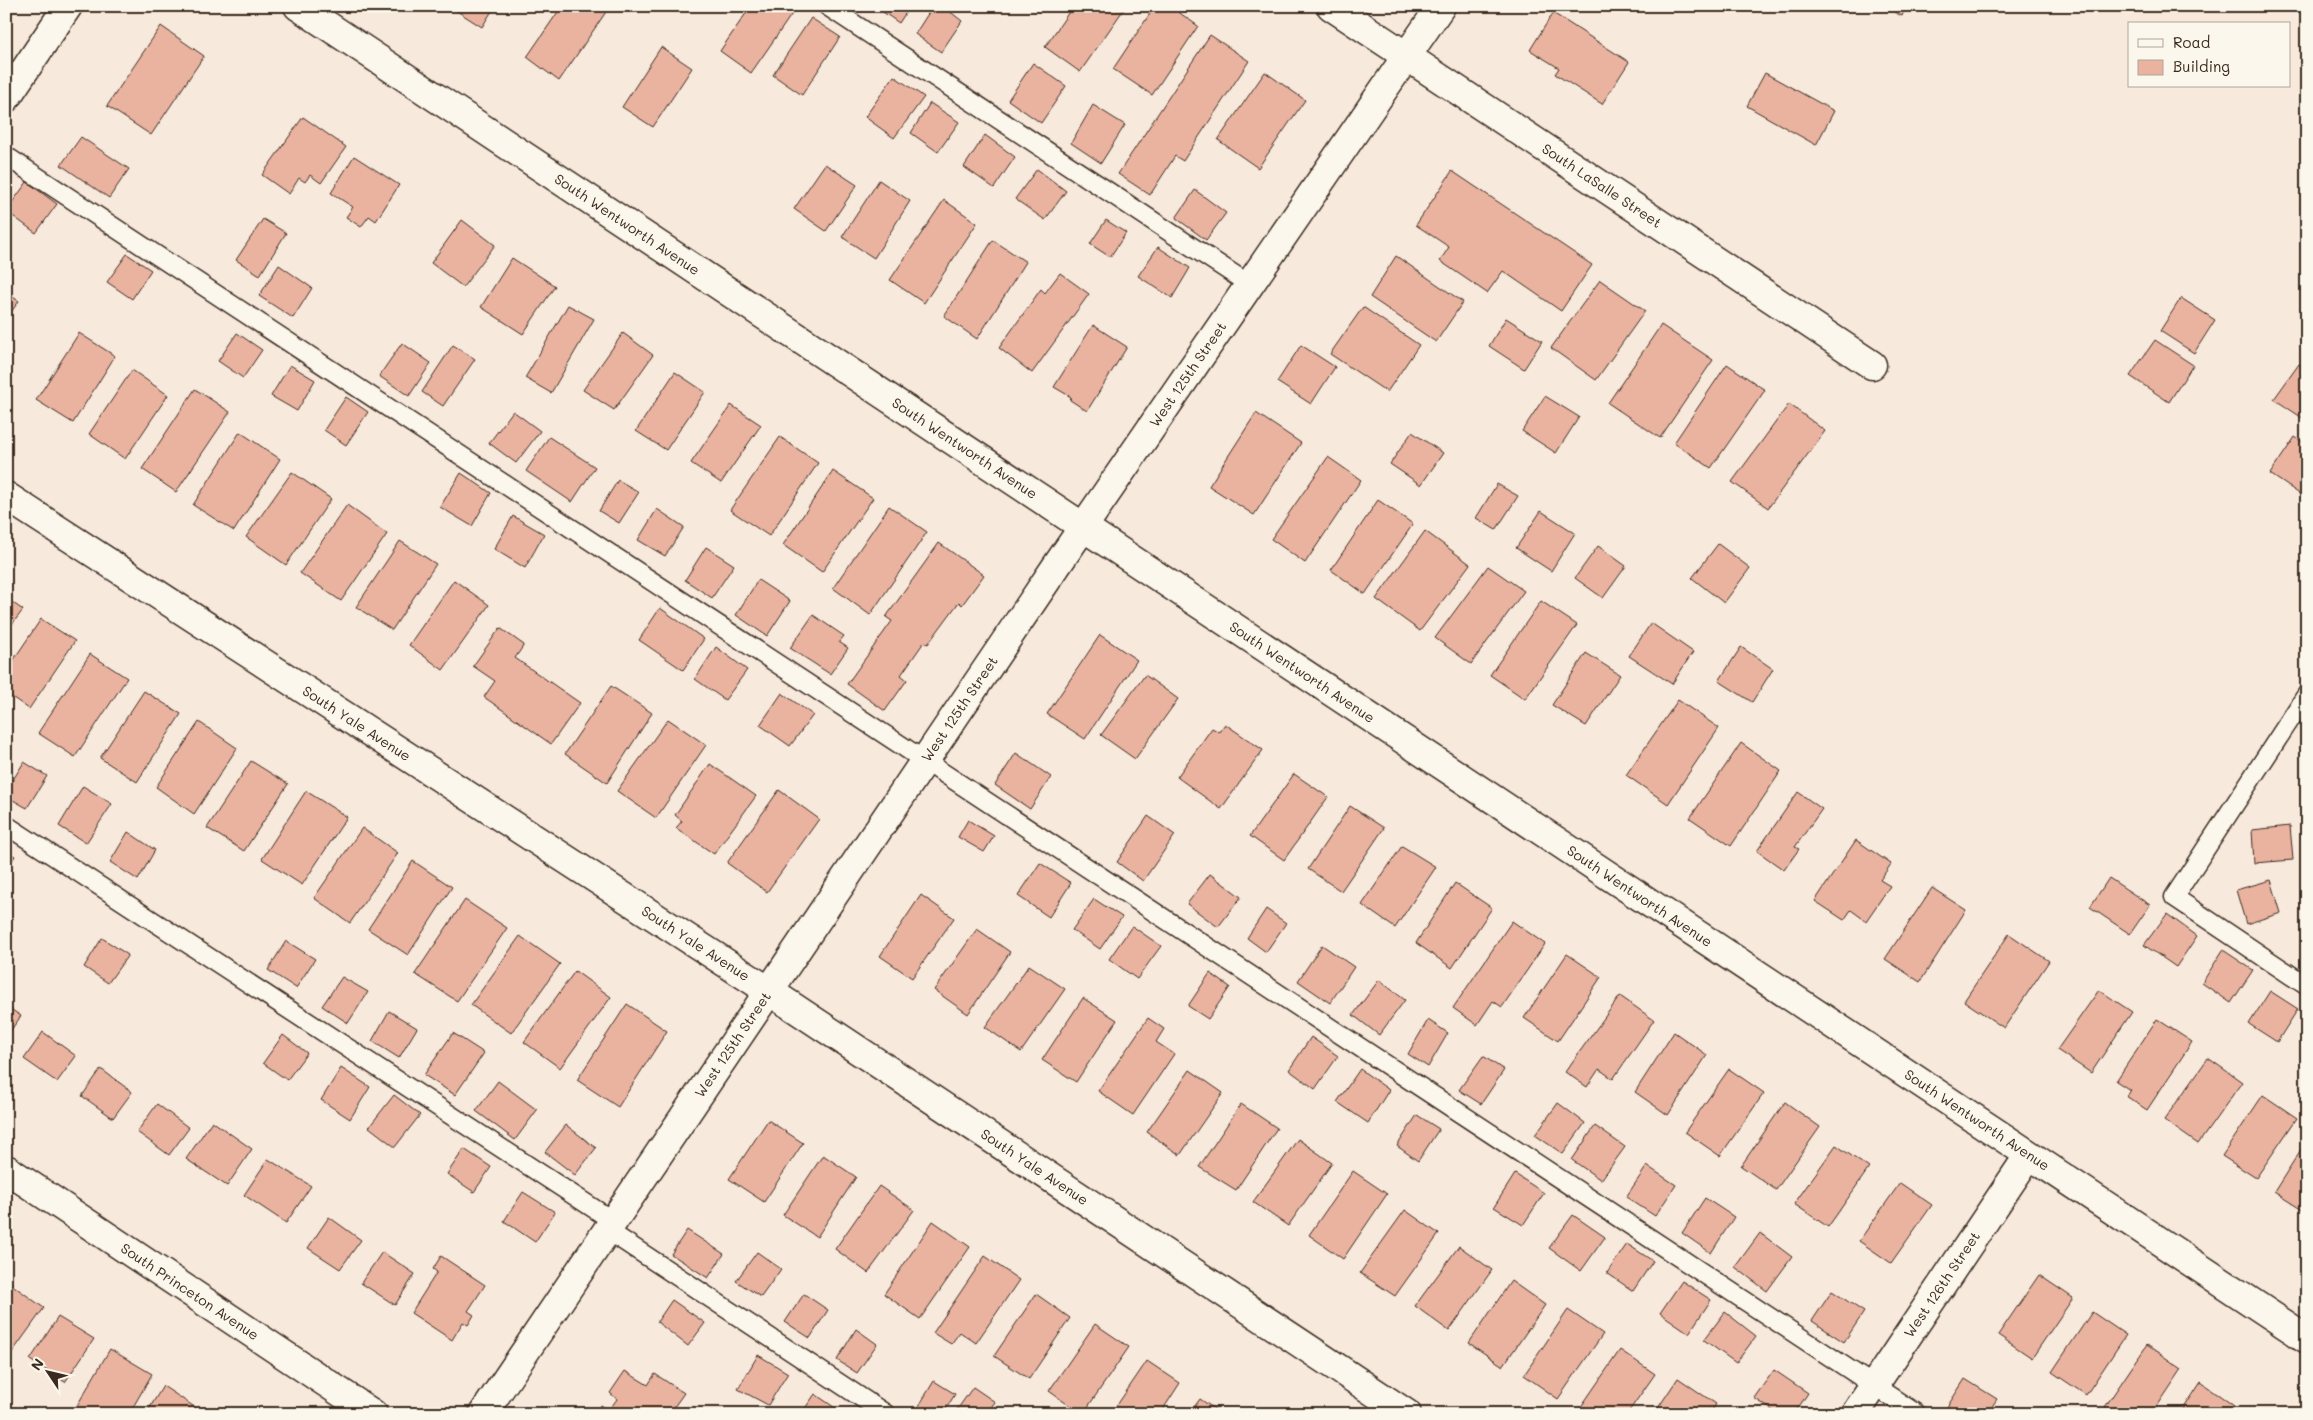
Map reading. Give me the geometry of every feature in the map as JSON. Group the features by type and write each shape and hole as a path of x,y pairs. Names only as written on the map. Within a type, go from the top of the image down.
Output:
{"street":[{"path":"6,98 68,6"},
{"name":"South Wentworth Avenue","path":"298,6 2307,1339"},
{"name":"South LaSalle Street","path":"1331,6 1872,365"},
{"name":"West 125th Street","path":"483,1414 1083,527 1441,6"},
{"name":"South Yale Avenue","path":"6,496 769,991 1407,1414"},
{"name":"West 126th Street","path":"1855,1414 2030,1155"},
{"name":"South Princeton Avenue","path":"6,1170 373,1414"}],"lane":[{"path":"827,6 1250,285"},
{"path":"6,156 1917,1414"},
{"path":"2307,694 2174,897 2307,986"},
{"path":"6,825 610,1225 886,1414"}],"building":[{"path":"449,6 495,6 482,27"},
{"path":"562,6 610,6 559,81 527,57"},
{"path":"751,6 796,8 751,73 720,51"},
{"path":"874,6 910,6 899,23"},
{"path":"933,6 943,6 962,21 941,52 915,34"},
{"path":"1073,6 1126,6 1080,72 1045,47"},
{"path":"1155,6 1170,6 1198,26 1152,95 1113,69"},
{"path":"1882,6 1906,6 1902,16"},
{"path":"1553,13 1629,62 1602,104 1555,74 1559,68 1530,50"},
{"path":"811,18 840,37 802,95 773,75"},
{"path":"161,26 204,56 151,135 107,106"},
{"path":"1210,35 1249,61 1183,161 1175,156 1150,195 1118,174"},
{"path":"661,47 692,68 653,127 622,107"},
{"path":"1033,63 1066,86 1041,123 1008,100"},
{"path":"1265,72 1305,100 1258,168 1218,140"},
{"path":"1765,73 1834,111 1816,145 1747,106"},
{"path":"894,76 924,97 894,138 865,117"},
{"path":"930,103 959,122 938,152 911,133"},
{"path":"1093,105 1125,125 1101,163 1071,143"},
{"path":"303,117 346,147 321,183 310,175 305,182 299,178 289,194 262,175"},
{"path":"985,135 1015,157 994,188 964,167"},
{"path":"81,137 129,169 109,198 61,165"},
{"path":"354,156 399,185 376,221 369,216 361,227 346,217 353,207 331,193"},
{"path":"825,164 857,185 826,231 794,209"},
{"path":"1037,169 1066,191 1045,220 1015,199"},
{"path":"1452,171 1592,265 1561,311 1503,271 1487,293 1440,261 1449,247 1416,225"},
{"path":"879,180 910,201 874,258 842,237"},
{"path":"27,182 57,204 36,233 6,211"},
{"path":"1195,190 1226,213 1206,240 1176,218"},
{"path":"944,200 977,223 924,303 890,280"},
{"path":"263,219 286,233 260,275 236,260"},
{"path":"462,220 495,245 463,287 431,263"},
{"path":"1106,220 1126,233 1110,257 1090,244"},
{"path":"993,240 1026,262 977,339 944,316"},
{"path":"1158,247 1190,268 1172,298 1138,276"},
{"path":"127,254 151,270 132,299 107,282"},
{"path":"1396,256 1463,302 1436,342 1370,297"},
{"path":"512,258 555,286 523,334 481,307"},
{"path":"279,265 312,288 293,318 259,296"},
{"path":"1060,273 1089,294 1032,373 999,348 1041,289 1045,293"},
{"path":"1600,280 1645,311 1596,380 1551,348"},
{"path":"6,293 19,301 6,319"},
{"path":"2181,298 2215,320 2194,353 2160,331"},
{"path":"568,305 594,319 551,393 525,378"},
{"path":"1363,307 1419,345 1387,392 1330,354"},
{"path":"1506,318 1542,341 1524,369 1489,346"},
{"path":"1093,325 1127,347 1087,411 1070,400 1071,397 1054,387"},
{"path":"1661,325 1713,360 1660,438 1608,403"},
{"path":"79,333 115,356 73,423 36,400"},
{"path":"237,333 262,350 243,378 218,361"},
{"path":"623,333 653,355 614,410 583,390"},
{"path":"2155,340 2193,365 2169,402 2130,376"},
{"path":"402,343 431,363 409,396 379,376"},
{"path":"453,345 475,359 443,406 422,392"},
{"path":"1301,345 1335,367 1311,404 1277,382"},
{"path":"1727,364 1765,390 1711,468 1674,443"},
{"path":"2299,364 2307,369 2307,421 2274,399"},
{"path":"290,365 315,380 297,411 271,396"},
{"path":"132,370 168,395 125,459 89,434"},
{"path":"675,372 705,392 666,450 636,431"},
{"path":"195,389 230,412 176,492 142,469"},
{"path":"1545,396 1579,417 1556,453 1522,431"},
{"path":"346,397 368,412 346,445 324,430"},
{"path":"1789,404 1825,431 1768,508 1732,482"},
{"path":"731,405 761,425 721,483 691,463"},
{"path":"513,411 540,431 516,463 489,443"},
{"path":"1256,413 1301,443 1254,515 1209,486"},
{"path":"240,432 280,459 234,531 193,505"},
{"path":"1412,432 1443,453 1421,485 1390,464"},
{"path":"549,437 595,467 572,502 526,471"},
{"path":"780,437 818,463 769,536 730,510"},
{"path":"2295,437 2307,445 2307,499 2270,474"},
{"path":"1328,457 1361,480 1305,563 1271,539"},
{"path":"833,471 873,498 822,572 783,545"},
{"path":"292,472 331,499 286,565 246,537"},
{"path":"461,473 491,493 472,526 440,507"},
{"path":"618,480 639,492 619,523 599,511"},
{"path":"1497,484 1518,496 1496,530 1476,518"},
{"path":"1378,500 1413,524 1365,594 1331,570"},
{"path":"347,505 387,534 341,601 300,573"},
{"path":"889,506 927,532 870,615 833,588"},
{"path":"657,509 684,527 665,556 638,540"},
{"path":"1541,511 1575,533 1551,571 1516,548"},
{"path":"513,516 544,534 525,568 494,549"},
{"path":"1425,531 1470,564 1420,631 1376,599"},
{"path":"400,541 436,564 392,630 356,607"},
{"path":"939,543 984,575 962,605 959,602 928,644 924,642 901,675 907,680 885,711 847,684 892,621 886,617"},
{"path":"1718,544 1750,568 1724,603 1692,578"},
{"path":"1598,546 1626,566 1603,598 1575,578"},
{"path":"706,547 734,565 712,598 685,580"},
{"path":"1488,566 1524,591 1471,664 1435,638"},
{"path":"454,580 489,605 443,670 409,645"},
{"path":"758,580 790,601 767,636 736,615"},
{"path":"6,598 23,610 6,632"},
{"path":"1541,601 1577,625 1525,699 1490,675"},
{"path":"660,608 704,639 683,670 639,640"},
{"path":"813,615 844,636 839,642 848,648 830,674 790,648"},
{"path":"41,619 75,641 29,709 6,693 6,671"},
{"path":"1651,623 1693,652 1672,684 1629,656"},
{"path":"500,628 524,645 515,658 580,703 551,744 484,697 495,681 473,666"},
{"path":"1100,635 1137,660 1085,739 1047,714"},
{"path":"716,647 747,670 725,700 695,679"},
{"path":"1741,647 1773,669 1752,702 1719,681"},
{"path":"1586,653 1620,675 1586,726 1552,705"},
{"path":"90,654 127,678 75,757 38,733"},
{"path":"1145,675 1178,699 1135,759 1101,735"},
{"path":"611,686 652,713 607,783 565,754"},
{"path":"144,691 181,714 137,782 100,758"},
{"path":"782,693 813,715 790,746 760,725"},
{"path":"1678,700 1719,728 1668,804 1626,775"},
{"path":"668,719 706,745 656,818 617,791"},
{"path":"199,722 237,748 194,814 156,787"},
{"path":"1225,724 1263,750 1221,809 1177,777 1212,728 1219,732"},
{"path":"1741,743 1781,771 1731,846 1690,818"},
{"path":"1016,753 1051,777 1030,809 995,785"},
{"path":"251,761 288,784 244,851 207,828"},
{"path":"24,762 47,776 27,808 6,796 6,791"},
{"path":"710,764 756,796 714,854 676,828 682,821 675,815"},
{"path":"1294,774 1328,797 1284,860 1250,836"},
{"path":"83,786 112,804 86,843 59,826"},
{"path":"779,790 819,819 767,892 727,863"},
{"path":"306,791 347,817 302,885 262,859"},
{"path":"1798,792 1822,809 1795,847 1799,849 1784,870 1757,851"},
{"path":"1350,806 1384,828 1341,891 1308,869"},
{"path":"1148,816 1175,835 1143,881 1117,862"},
{"path":"968,820 994,836 984,852 958,837"},
{"path":"2290,826 2293,860 2254,863 2252,830"},
{"path":"362,828 398,853 350,923 314,898"},
{"path":"128,832 155,850 138,880 110,862"},
{"path":"1856,840 1891,864 1880,880 1890,886 1866,921 1851,910 1844,920 1815,901"},
{"path":"1402,846 1436,867 1395,928 1362,905"},
{"path":"6,851 15,856 6,870"},
{"path":"413,861 452,887 408,955 368,929"},
{"path":"1040,863 1071,883 1049,917 1018,896"},
{"path":"1210,874 1241,897 1218,927 1187,904"},
{"path":"2109,878 2150,905 2130,934 2090,907"},
{"path":"2271,880 2281,913 2246,924 2236,890"},
{"path":"1455,883 1492,908 1452,968 1416,943"},
{"path":"1932,888 1966,910 1920,982 1885,959"},
{"path":"921,895 954,918 912,978 880,956"},
{"path":"1094,899 1122,917 1100,949 1072,930"},
{"path":"465,900 507,928 457,1001 415,974"},
{"path":"1266,909 1286,923 1266,952 1247,938"},
{"path":"2167,914 2197,936 2176,967 2144,945"},
{"path":"1512,921 1545,944 1502,1007 1493,1001 1477,1025 1453,1008"},
{"path":"1132,926 1161,946 1137,979 1109,959"},
{"path":"977,929 1010,952 968,1014 934,990"},
{"path":"2009,934 2049,961 2004,1028 1964,1001"},
{"path":"520,936 560,964 511,1033 471,1005"},
{"path":"102,938 128,955 108,983 84,967"},
{"path":"286,941 315,959 296,988 268,970"},
{"path":"1322,945 1354,967 1330,1003 1298,981"},
{"path":"2223,950 2253,970 2231,1003 2202,983"},
{"path":"1567,954 1601,977 1558,1041 1524,1018"},
{"path":"1029,965 1065,989 1021,1052 985,1027"},
{"path":"575,971 611,997 560,1068 524,1042"},
{"path":"1210,973 1230,987 1208,1019 1188,1006"},
{"path":"342,977 368,992 348,1023 322,1006"},
{"path":"1379,980 1405,1000 1379,1035 1353,1015"},
{"path":"2099,990 2132,1012 2091,1073 2057,1050"},
{"path":"2270,991 2298,1009 2277,1042 2249,1024"},
{"path":"1620,996 1654,1020 1613,1079 1599,1069 1587,1087 1565,1072"},
{"path":"1083,998 1117,1020 1076,1082 1042,1060"},
{"path":"627,1004 667,1031 618,1107 577,1080"},
{"path":"6,1006 21,1016 6,1037"},
{"path":"389,1011 417,1028 399,1058 372,1041"},
{"path":"1148,1018 1164,1029 1156,1042 1174,1054 1133,1115 1098,1091"},
{"path":"2157,1019 2192,1042 2147,1110 2126,1096 2130,1090 2116,1081"},
{"path":"1428,1020 1448,1033 1428,1067 1408,1054"},
{"path":"43,1032 76,1056 57,1082 24,1059"},
{"path":"1674,1032 1707,1055 1668,1115 1635,1092"},
{"path":"453,1033 484,1053 455,1095 424,1075"},
{"path":"283,1035 307,1053 287,1080 263,1063"},
{"path":"1311,1037 1338,1056 1315,1089 1289,1070"},
{"path":"1483,1056 1504,1070 1481,1104 1459,1090"},
{"path":"2208,1058 2242,1082 2198,1144 2164,1120"},
{"path":"341,1068 370,1087 350,1119 321,1100"},
{"path":"101,1069 132,1092 113,1118 82,1096"},
{"path":"1360,1069 1389,1090 1368,1123 1337,1102"},
{"path":"1729,1069 1764,1093 1720,1156 1685,1132"},
{"path":"1190,1070 1223,1093 1180,1155 1147,1132"},
{"path":"498,1081 537,1110 515,1140 476,1111"},
{"path":"394,1095 420,1115 395,1147 369,1127"},
{"path":"2263,1095 2297,1118 2256,1178 2222,1156"},
{"path":"1785,1102 1820,1127 1776,1190 1741,1166"},
{"path":"1558,1103 1585,1123 1563,1154 1535,1135"},
{"path":"157,1104 189,1128 169,1155 137,1132"},
{"path":"1241,1104 1277,1128 1236,1190 1199,1167"},
{"path":"1417,1115 1439,1129 1418,1161 1397,1146"},
{"path":"768,1120 803,1143 764,1202 729,1179"},
{"path":"212,1121 252,1149 227,1186 186,1159"},
{"path":"566,1125 596,1148 575,1175 545,1152"},
{"path":"1595,1126 1625,1147 1601,1180 1572,1160"},
{"path":"1298,1139 1332,1163 1288,1226 1253,1202"},
{"path":"2307,1140 2307,1213 2274,1192"},
{"path":"1836,1145 1869,1168 1828,1227 1794,1204"},
{"path":"464,1149 491,1167 474,1192 447,1174"},
{"path":"823,1155 856,1177 817,1237 783,1215"},
{"path":"268,1159 311,1186 286,1223 244,1195"},
{"path":"1647,1166 1676,1185 1655,1216 1626,1197"},
{"path":"1353,1171 1387,1194 1343,1259 1309,1235"},
{"path":"1515,1174 1544,1193 1523,1225 1494,1207"},
{"path":"1900,1183 1932,1205 1891,1263 1859,1241"},
{"path":"879,1186 914,1210 868,1273 835,1249"},
{"path":"523,1192 555,1212 535,1242 504,1221"},
{"path":"1705,1198 1734,1217 1711,1253 1682,1233"},
{"path":"1405,1210 1439,1234 1395,1296 1360,1273"},
{"path":"1573,1215 1605,1237 1581,1271 1549,1248"},
{"path":"329,1217 361,1240 340,1269 308,1248"},
{"path":"933,1221 970,1247 920,1319 884,1294"},
{"path":"687,1230 724,1254 708,1278 671,1254"},
{"path":"1760,1233 1792,1257 1767,1291 1735,1267"},
{"path":"1627,1244 1653,1261 1633,1291 1607,1273"},
{"path":"1459,1246 1492,1270 1449,1331 1415,1306"},
{"path":"382,1252 415,1274 395,1305 361,1283"},
{"path":"757,1252 781,1269 761,1297 736,1281"},
{"path":"441,1256 485,1285 468,1311 474,1315 468,1325 463,1322 452,1340 411,1313 437,1272 433,1269"},
{"path":"985,1256 1019,1280 976,1343 960,1332 951,1344 933,1333"},
{"path":"2039,1275 2073,1298 2032,1358 1998,1335"},
{"path":"1511,1281 1545,1305 1503,1366 1469,1343"},
{"path":"1682,1281 1711,1300 1689,1333 1660,1313"},
{"path":"11,1284 44,1308 6,1361 6,1290"},
{"path":"1832,1291 1864,1312 1844,1342 1812,1321"},
{"path":"804,1294 828,1310 810,1338 785,1322"},
{"path":"1036,1294 1070,1318 1029,1379 994,1356"},
{"path":"672,1300 705,1323 688,1346 657,1322"},
{"path":"1568,1310 1603,1334 1558,1399 1524,1375"},
{"path":"1725,1312 1756,1336 1736,1363 1704,1340"},
{"path":"2092,1312 2126,1335 2086,1395 2052,1372"},
{"path":"58,1317 94,1339 65,1382 30,1360"},
{"path":"1095,1324 1129,1347 1083,1414 1081,1414 1049,1391"},
{"path":"856,1329 877,1344 857,1373 837,1360"},
{"path":"2147,1345 2182,1369 2152,1414 2115,1414 2105,1407"},
{"path":"110,1349 152,1374 129,1414 82,1414 75,1409"},
{"path":"1620,1350 1655,1374 1627,1414 1576,1414"},
{"path":"758,1355 788,1373 768,1405 738,1389"},
{"path":"1147,1361 1180,1383 1160,1414 1111,1414"},
{"path":"1774,1370 1808,1393 1794,1414 1778,1414 1754,1398"},
{"path":"625,1371 648,1385 655,1374 684,1393 669,1414 595,1414 601,1405 609,1410 617,1399 610,1393"},
{"path":"1678,1378 1716,1404 1710,1414 1654,1414"},
{"path":"1965,1379 1997,1399 1987,1414 1957,1414 1947,1407"},
{"path":"934,1381 955,1394 943,1414 914,1414"},
{"path":"2201,1382 2234,1406 2229,1414 2180,1414"},
{"path":"163,1386 196,1408 192,1414 146,1414"},
{"path":"973,1387 995,1402 986,1414 954,1414"},
{"path":"815,1394 844,1414 801,1414"},
{"path":"1200,1399 1222,1414 1189,1414"}]}
